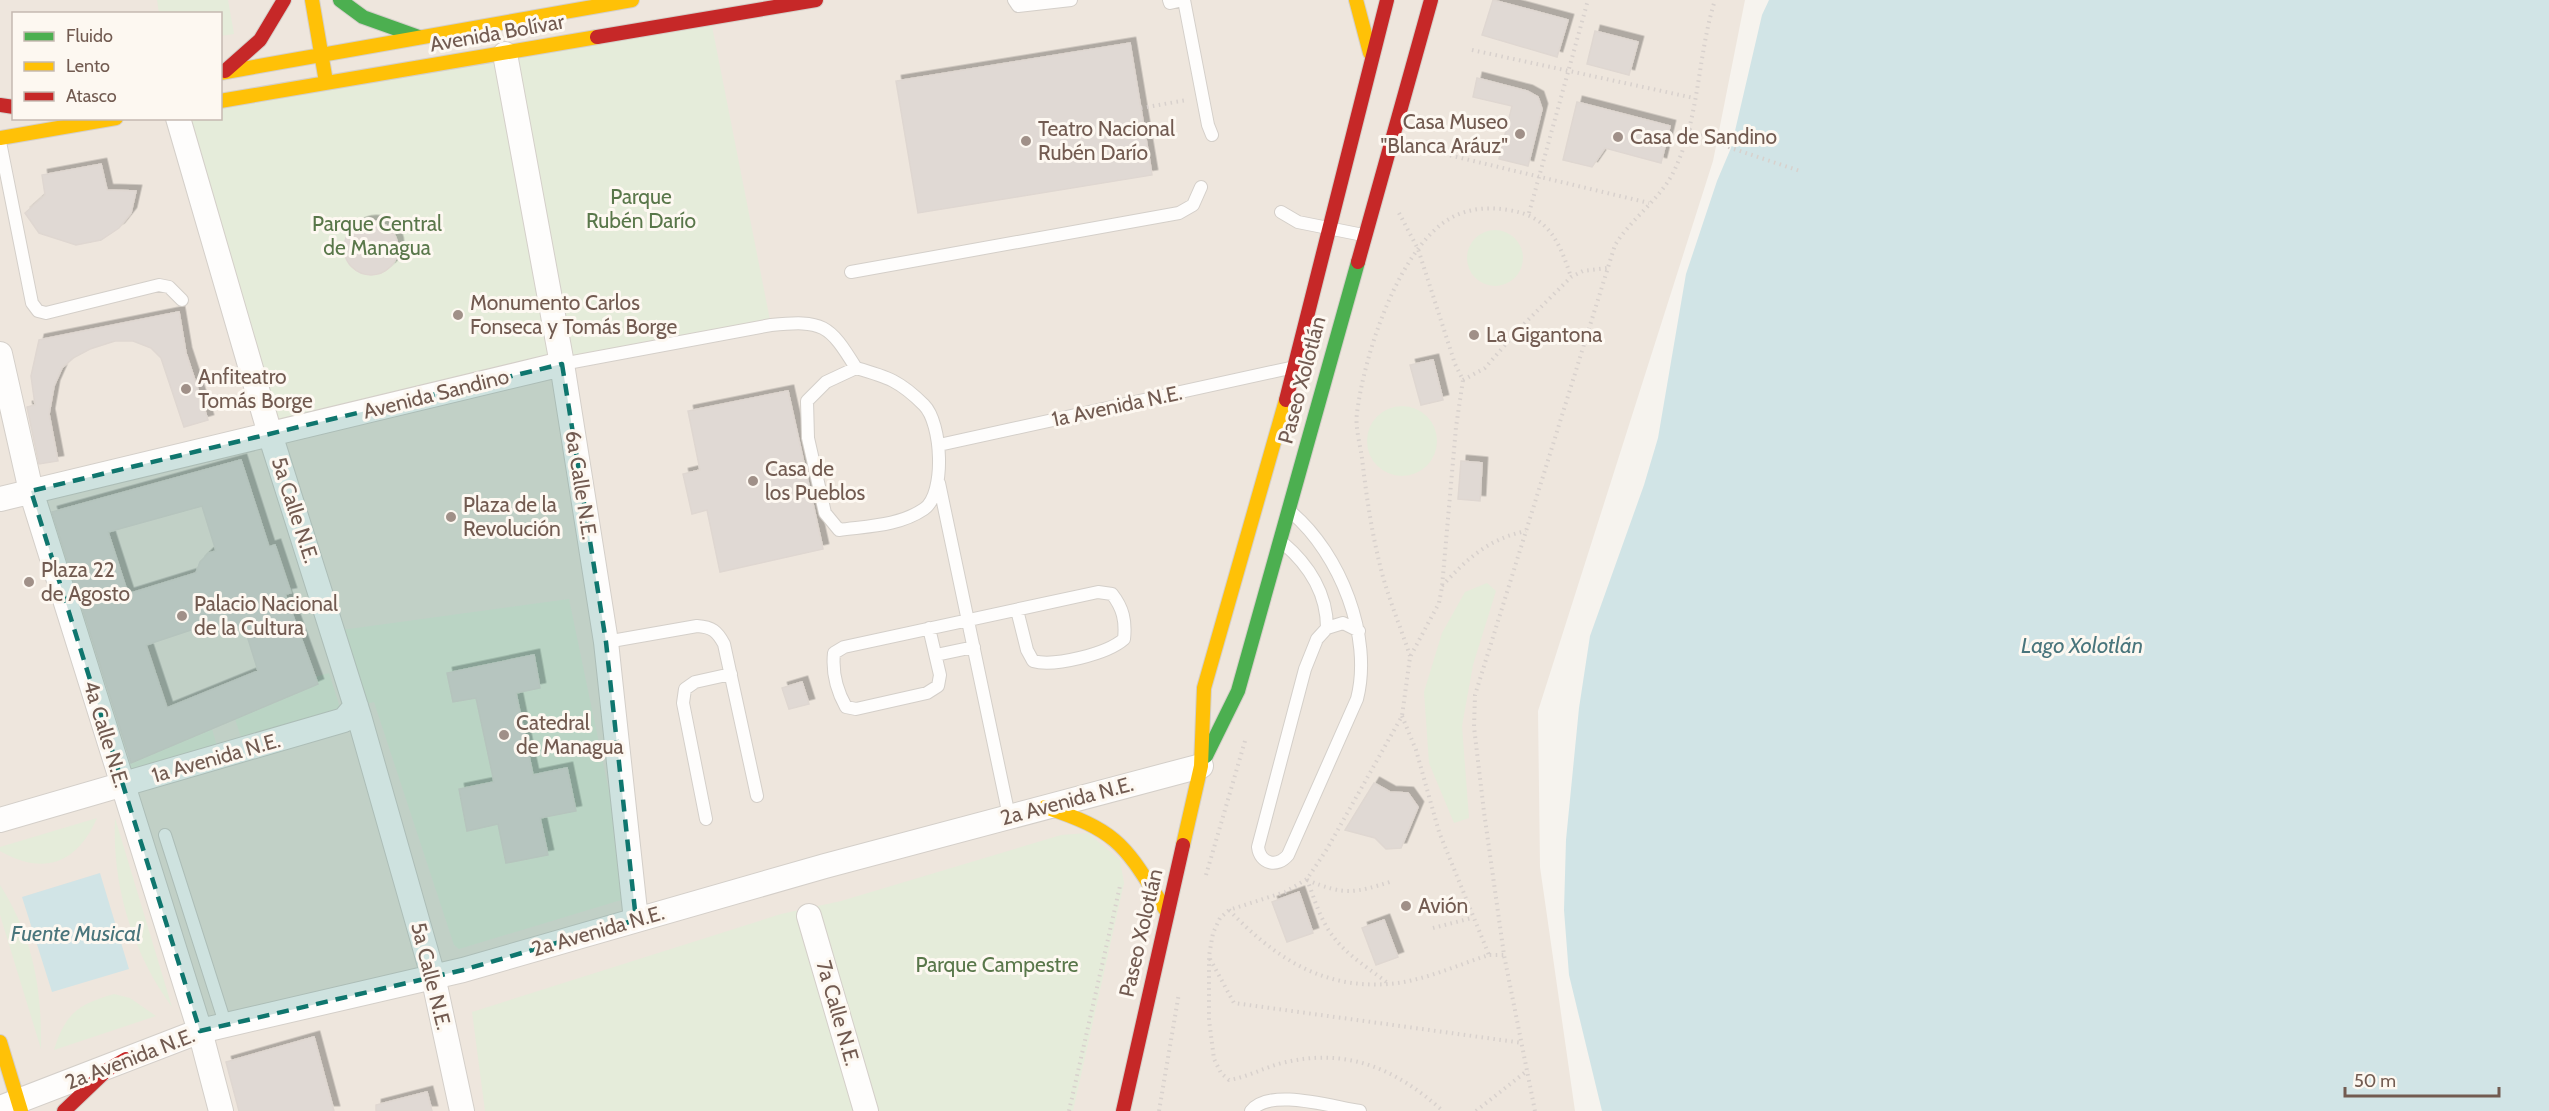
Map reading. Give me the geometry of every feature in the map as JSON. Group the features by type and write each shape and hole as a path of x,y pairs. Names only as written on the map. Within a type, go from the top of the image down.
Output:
{"main road":[{"path":"222,72 250,53 269,29 284,0"},
{"path":"312,0 327,84"},
{"path":"340,0 363,17 423,39"},
{"name":"Avenida Bolívar","path":"222,73 423,39 632,0"},
{"name":"Avenida Bolívar","path":"222,101 816,0"},
{"path":"1356,0 1372,61"},
{"name":"Paseo Xolotlán","path":"1201,765 1238,691 1264,534 1274,503 1294,367 1387,0"},
{"name":"Paseo Xolotlán","path":"1122,1111 1201,765 1204,688 1264,534 1364,235 1431,0"},
{"path":"0,140 105,120"},
{"path":"1045,807 1088,823 1109,834 1127,853 1167,912"},
{"path":"0,1042 13,1107"},
{"path":"64,1111 107,1070 126,1059"}],"street":[{"name":"6a Calle N.E.","path":"505,54 562,364 606,642 636,920"},
{"name":"5a Calle N.E.","path":"179,120 270,434 356,706 433,976 462,1111"},
{"name":"4a Calle N.E.","path":"0,354 31,491 121,785 200,1031 221,1111"},
{"name":"Avenida Sandino","path":"0,499 562,364"},
{"name":"1a Avenida N.E.","path":"0,820 344,720 356,706"},
{"name":"2a Avenida N.E.","path":"13,1107 126,1059 200,1031 433,976 1201,765"},
{"name":"7a Calle N.E.","path":"809,916 866,1111"}],"lane":[{"path":"1014,0 1018,6 1026,7 1071,0"},
{"path":"1170,0 1170,3 1184,0 1202,97 1212,135"},
{"path":"0,140 32,303 38,311 46,313 159,285 169,287 182,300"},
{"path":"851,272 1179,213 1193,205 1201,187"},
{"path":"1281,212 1298,222 1364,235"},
{"name":"Avenida Sandino","path":"562,364 798,322 820,325 837,337 856,368"},
{"name":"1a Avenida N.E.","path":"939,445 1294,367"},
{"path":"939,483 926,508 900,522 839,530 825,513 808,438 807,401 826,382 856,368 892,378 927,407 939,445 939,483 1009,816"},
{"path":"1274,503 1307,528 1318,542 1347,595 1359,631 1363,659 1362,680 1357,699 1288,855 1282,862 1264,861 1259,855 1258,847 1305,669 1317,639 1327,628 1343,623 1359,631"},
{"path":"1264,534 1299,558 1318,584 1327,613 1327,628"},
{"path":"929,628 940,675 938,686 927,693 856,709 846,707 833,666 834,653 844,647 929,628 1098,592 1112,594 1121,605 1125,625 1124,639 1113,648 1046,664 1033,661 1027,650 1017,610"},
{"path":"606,642 697,626 709,627 718,633 724,645 731,674 757,796"},
{"path":"936,655 974,646"},
{"path":"706,819 683,703 685,689 695,682 731,674"},
{"path":"165,835 226,1026"},
{"path":"1251,1111 1266,1100 1280,1098 1360,1111"}],"path":[{"path":"1529,213 1588,0"},
{"path":"1535,1111 1504,955 1474,727 1475,694 1482,664 1615,244 1672,175 1690,130 1706,29 1715,0"},
{"path":"1472,50 1694,98"},
{"path":"1141,108 1202,97"},
{"path":"1690,130 1731,148 1800,171"},
{"path":"1391,142 1649,203"},
{"path":"1380,178 1418,249 1455,364 1463,380 1455,427 1439,603 1410,657 1402,716 1327,849 1306,879 1285,892 1229,910 1220,918 1213,933 1209,956 1209,1020 1214,1059 1221,1073 1229,1080 1243,1078 1280,1064 1302,1060 1348,1059 1385,1069 1419,1089 1443,1111"},
{"path":"1410,657 1379,563 1365,489 1357,415 1379,319 1418,249 1445,221 1467,211 1489,207 1529,213 1547,228 1562,250 1572,277"},
{"path":"1463,380 1485,368 1519,329 1572,277 1583,271 1607,268"},
{"path":"1442,587 1468,558 1488,544 1507,535 1526,531"},
{"path":"1402,716 1416,750 1439,832 1472,918 1489,955"},
{"path":"1203,885 1246,737"},
{"path":"1069,1111 1127,853"},
{"path":"1306,879 1330,889 1348,893 1393,881"},
{"path":"1306,879 1319,913 1332,935 1350,953 1389,984"},
{"path":"1229,910 1257,939 1290,963 1318,977 1356,984 1389,984 1489,955 1504,955"},
{"path":"1433,928 1472,918"},
{"path":"1209,956 1234,1003 1523,1043"},
{"path":"1159,1111 1181,984"},
{"path":"1476,1111 1528,1069"}],"highlighted area":[{"path":"562,364 606,642 636,920 463,970 200,1031 31,491"}],"shaded area":[{"path":"0,0 1745,0 1713,161 1538,711 1540,867 1575,1111 0,1111"}],"green space":[{"path":"157,0 228,0 234,34 222,36 222,12 159,12"},
{"path":"710,16 771,325 270,434 178,120 222,120 222,101"},
{"path":"1495,230 1506,232 1515,238 1521,247 1523,258 1521,269 1515,278 1506,284 1495,286 1484,284 1475,278 1469,269 1467,258 1469,247 1475,238 1484,232"},
{"path":"1395,406 1409,406 1422,412 1431,421 1437,434 1435,454 1427,466 1409,476 1395,476 1382,470 1373,461 1367,448 1367,434 1373,421 1382,412"},
{"path":"1487,583 1496,591 1473,665 1462,726 1469,818 1454,823 1429,763 1424,692 1442,633 1465,592"},
{"path":"569,599 631,897 459,949 454,945 374,702 356,706 334,631","holes":["534,656 540,688 516,693 533,775 567,768 576,811 540,818 547,855 507,863 498,824 467,830 459,790 494,782 476,698 453,702 447,673"]},
{"path":"97,663 128,764 212,729 220,757 121,785"},
{"path":"329,673 344,720 245,749 235,719 317,685 315,677"},
{"path":"97,818 89,834 79,846 69,855 57,861 44,864 30,863 0,851 0,847"},
{"path":"115,818 172,1007 146,964 127,917 117,868"},
{"name":"Parque Campestre","path":"1088,833 1120,860 1124,883 1073,1111 485,1111 472,1012 781,914 841,901 1061,835"},
{"path":"0,885 20,924 33,964 40,1005 41,1049 0,915"},
{"path":"114,994 130,998 156,1016 54,1050 63,1027 75,1012 91,1002"}],"water":[{"name":"Lago Xolotlán","path":"1769,0 2549,0 2549,1111 1602,1111 1569,975 1564,910 1566,840 1579,708 1590,636 1644,485 1658,438 1686,274 1717,181 1731,148 1762,15"},
{"name":"Fuente Musical","path":"100,873 129,969 52,992 22,897"}],"building":[{"path":"1493,0 1568,20 1557,57 1482,35"},
{"path":"1595,31 1638,42 1629,75 1587,64"},
{"name":"Teatro Nacional Rubén Darío","path":"1130,43 1152,175 918,213 896,81"},
{"name":"Casa Museo \"Blanca Aráuz\"","path":"1477,78 1527,91 1538,97 1542,109 1528,166 1499,159 1512,106 1473,97"},
{"name":"Casa de Sandino","path":"1577,102 1670,126 1661,163 1605,148 1592,167 1563,160"},
{"path":"101,164 107,190 136,191 131,213 119,228 101,240 76,245 39,233 25,213 45,195 42,175"},
{"path":"371,221 390,229 398,248 390,267 371,275 352,267 344,248 352,229"},
{"name":"Anfiteatro Tomás Borge","path":"179,312 186,353 208,420 184,427 161,358 151,348 133,341 115,341 90,349 73,358 62,368 54,386 49,414 58,461 39,464 27,407 35,405 31,376 39,340"},
{"path":"1433,360 1443,400 1421,405 1410,365"},
{"name":"Casa de los Pueblos","path":"788,391 823,549 720,572 707,510 692,514 683,474 700,470 688,411"},
{"name":"Palacio Nacional de la Cultura","path":"241,460 269,547 275,545 291,593 285,594 318,684 131,763 52,512","holes":["202,506 216,551 209,553 200,562 196,573 128,594 108,532","212,623 230,631 244,626 258,671 167,708 146,645"]},
{"path":"1461,461 1482,463 1480,501 1458,499"},
{"name":"Catedral de Managua","path":"534,655 540,688 516,693 533,775 567,768 576,811 540,818 548,855 506,863 498,824 467,831 459,789 494,782 476,698 453,702 447,673"},
{"path":"802,682 809,704 789,709 782,688"},
{"path":"1374,783 1390,792 1408,793 1418,807 1401,848 1386,849 1375,838 1345,830"},
{"path":"1299,892 1313,933 1287,942 1272,902"},
{"path":"1384,920 1398,957 1376,965 1362,928"},
{"path":"314,1037 334,1111 239,1111 226,1062"},
{"path":"427,1092 432,1111 376,1111 376,1105"}],"traffic: fast":[{"path":"340,0 363,17 419,37"},
{"path":"1206,756 1238,691 1358,262"}],"traffic: slow":[{"path":"312,0 325,76"},
{"path":"222,73 632,0"},
{"path":"1356,0 1370,53"},
{"path":"222,101 597,37"},
{"path":"0,138 104,120"},
{"path":"1183,845 1201,766 1204,688 1286,400"},
{"path":"1045,807 1091,825 1119,844 1141,872 1167,912"},
{"path":"0,1042 21,1111"}],"traffic: jam":[{"path":"225,71 260,40 284,0"},
{"path":"597,37 816,0"},
{"path":"1286,400 1387,0"},
{"path":"1358,262 1431,0"},
{"path":"0,105 12,107"},
{"path":"1123,1111 1183,845"},
{"path":"64,1111 107,1070 126,1059"}],"place":[{"name":"Casa Museo \"Blanca Aráuz\"","path":"1520,134"},
{"name":"Casa de Sandino","path":"1618,137"},
{"name":"Teatro Nacional Rubén Darío","path":"1026,141"},
{"name":"Monumento Carlos Fonseca y Tomás Borge","path":"458,315"},
{"name":"La Gigantona","path":"1474,335"},
{"name":"Anfiteatro Tomás Borge","path":"186,389"},
{"name":"Casa de los Pueblos","path":"753,481"},
{"name":"Plaza de la Revolución","path":"451,517"},
{"name":"Plaza 22 de Agosto","path":"29,582"},
{"name":"Palacio Nacional de la Cultura","path":"182,616"},
{"name":"Catedral de Managua","path":"504,735"},
{"name":"Avión","path":"1406,906"}],"park label":[{"name":"Parque Rubén Darío","path":"641,209"},
{"name":"Parque Central de Managua","path":"377,236"}]}
